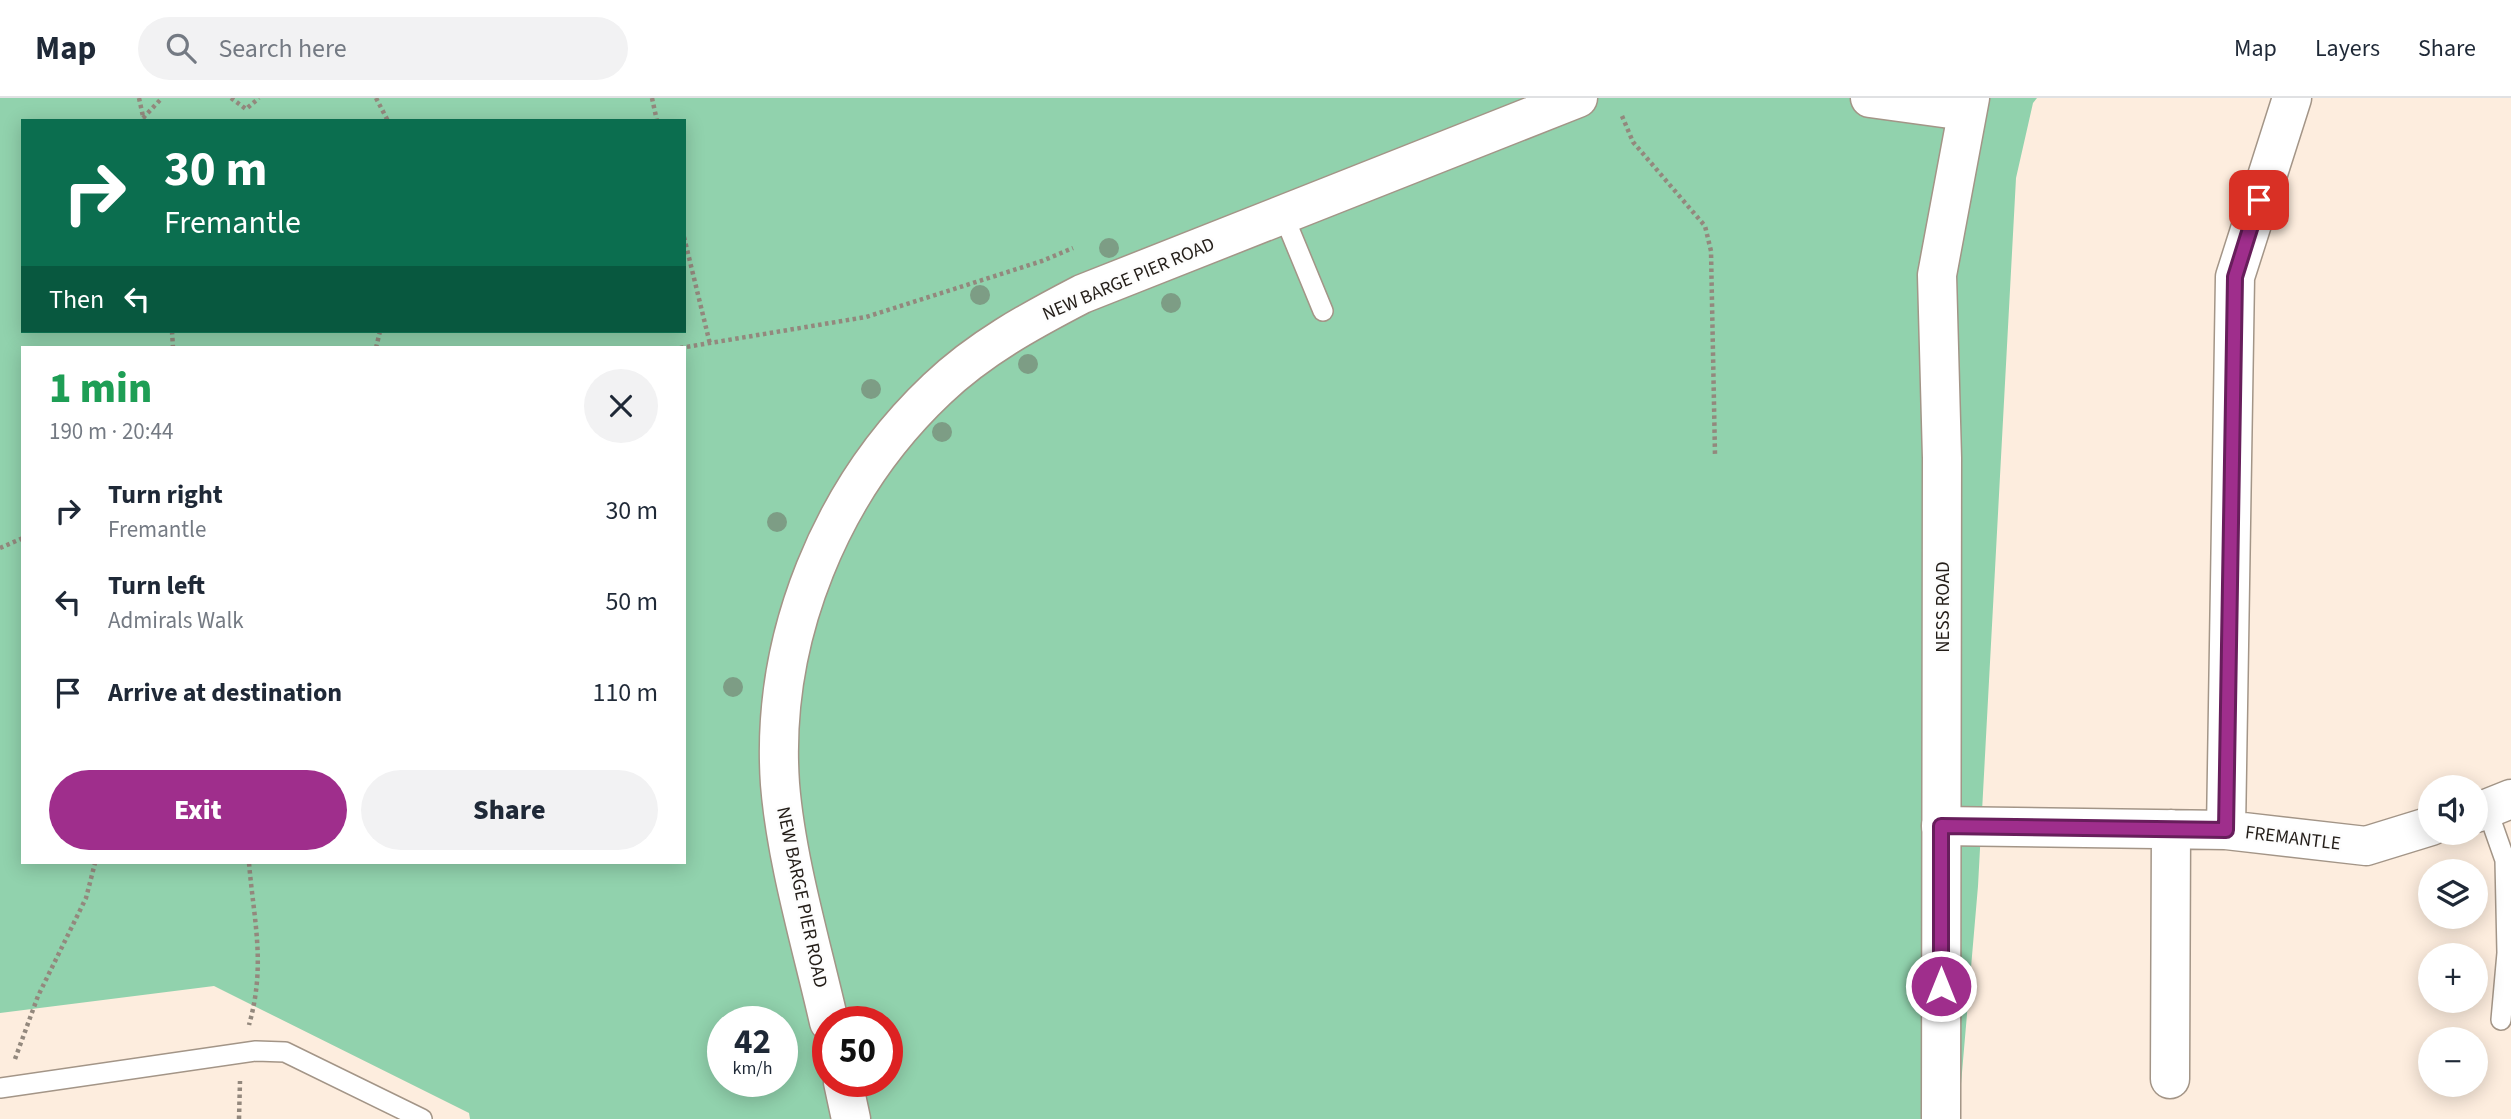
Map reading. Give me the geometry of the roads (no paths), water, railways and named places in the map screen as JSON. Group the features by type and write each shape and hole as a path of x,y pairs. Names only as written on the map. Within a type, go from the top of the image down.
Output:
{"street":[{"name":"NEW BARGE PIER ROAD","path":"825,1006 787,838 780,783 782,712 795,629 808,584 855,487 899,428 937,388 1015,328 1082,294 1578,98"},
{"path":"1870,98 1967,104"},
{"path":"2226,830 2235,277 2292,98"},
{"name":"NESS ROAD","path":"1941,1119 1942,458 1937,275 1967,104"},
{"name":"FREMANTLE","path":"1941,826 2226,830 2365,846 2418,830"},
{"path":"2170,1079 2171,829"},
{"path":"846,1097 851,1119"}],"lane":[{"path":"1283,214 1322,311"},
{"path":"2492,807 2505,860 2507,953 2501,1020"},
{"path":"3,1087 241,1053 285,1052 422,1119"}]}
